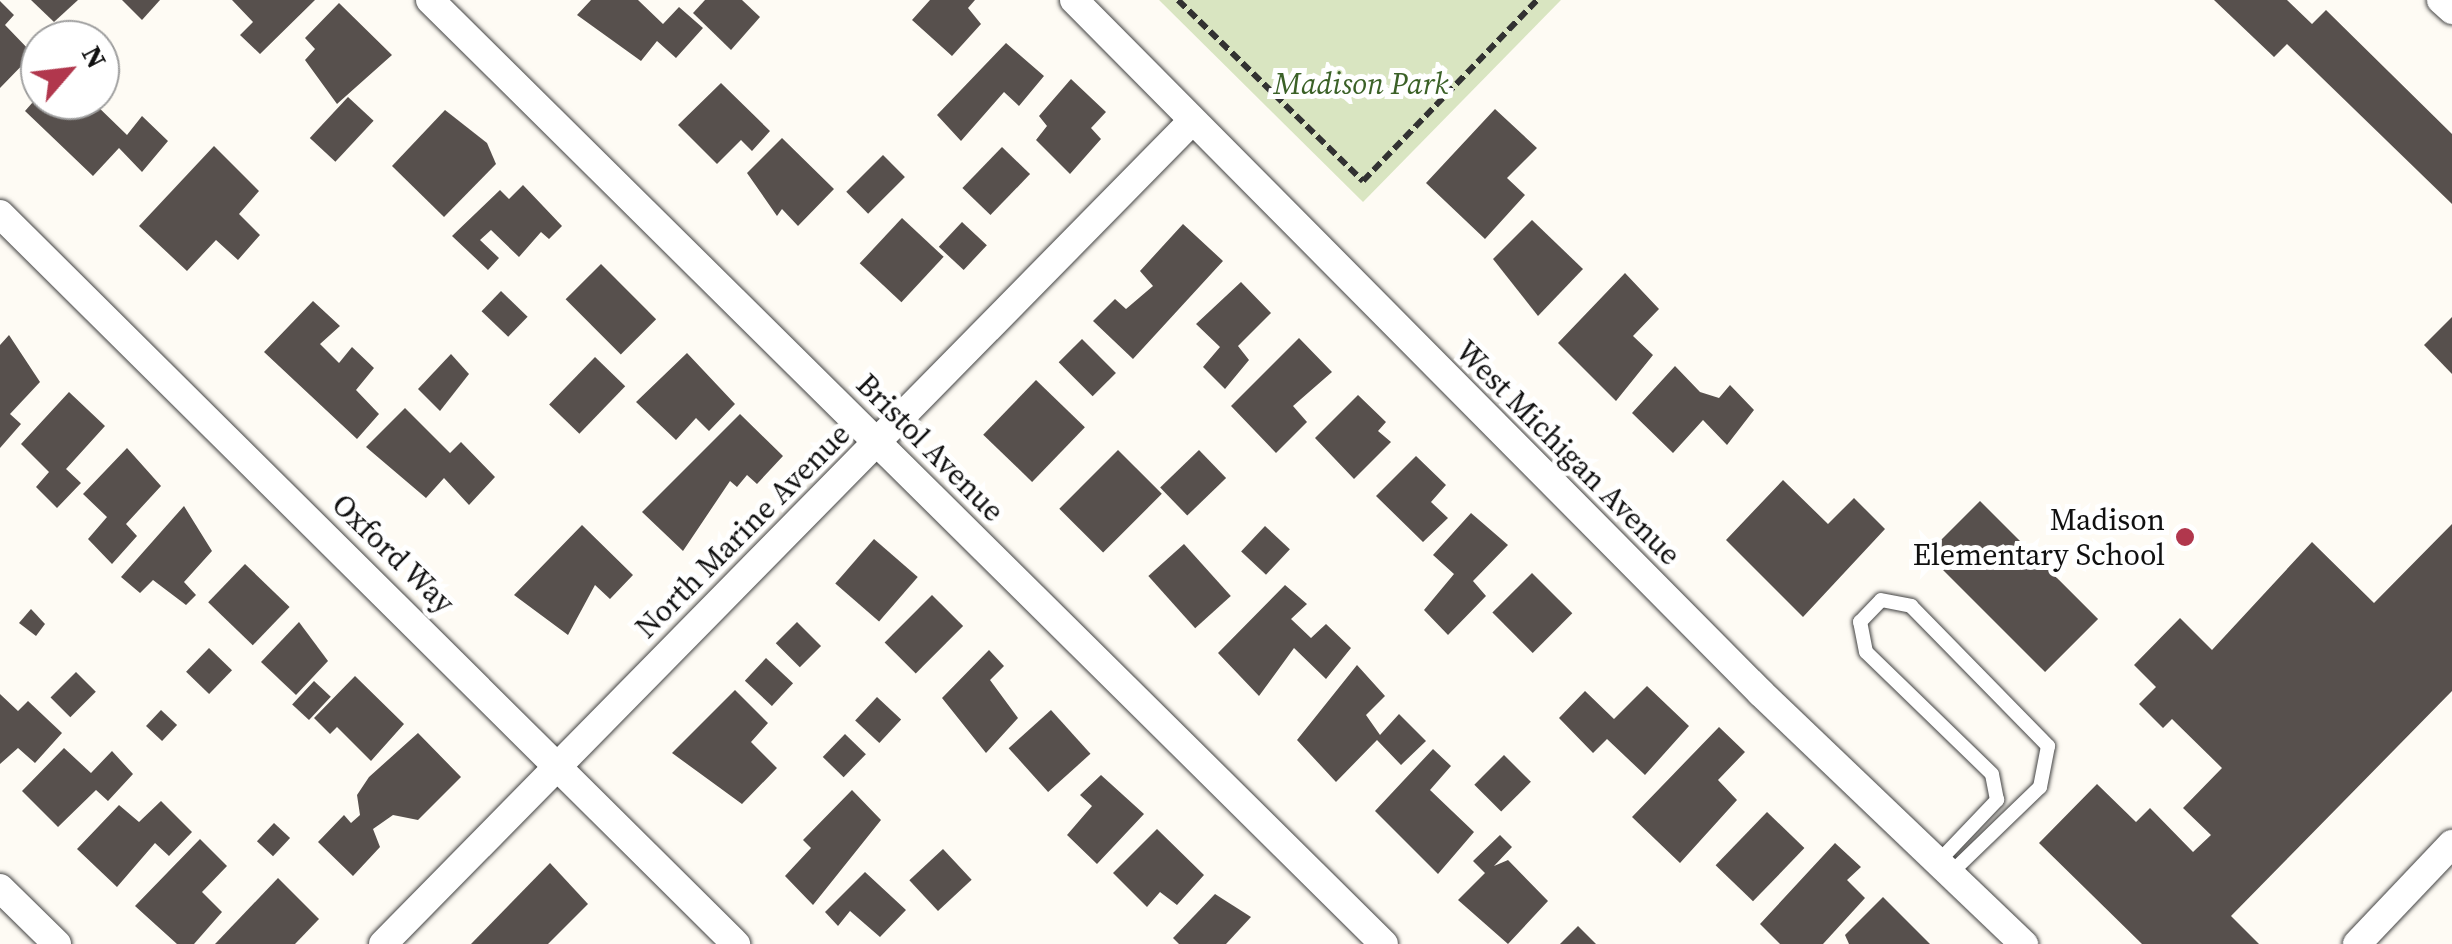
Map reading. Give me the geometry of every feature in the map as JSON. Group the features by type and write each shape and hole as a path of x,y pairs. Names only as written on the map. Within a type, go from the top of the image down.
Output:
{"street":[{"name":"Bristol Avenue","path":"430,0 1384,944"},
{"name":"West Michigan Avenue","path":"1074,0 2024,944"},
{"path":"2441,0 2452,10"},
{"name":"North Marine Avenue","path":"382,944 1192,121"},
{"name":"Oxford Way","path":"0,214 736,944"},
{"path":"2357,944 2452,844"},
{"path":"0,888 57,944"}],"lane":[{"path":"1881,600 1911,606 2048,746 2040,787 1944,868 1997,800 1992,774 1866,652 1860,622 1881,600"}],"path":[{"path":"1178,0 1363,181 1537,0"}],"green space":[{"name":"Madison Park","path":"1159,0 1561,0 1363,202"}],"building":[{"path":"31,0 78,0 56,20"},
{"path":"122,0 160,0 142,20"},
{"path":"232,0 315,0 260,54 240,35 253,22"},
{"path":"591,0 638,0 663,24 679,7 703,28 676,58 657,41 641,61 577,15"},
{"path":"705,0 742,0 760,17 731,50 693,13"},
{"path":"930,0 975,0 968,8 981,24 952,56 912,20"},
{"path":"2214,0 2287,0 2312,24 2326,10 2452,134 2452,204 2287,44 2274,57"},
{"path":"0,1 14,15 5,25 20,41 20,67 0,88"},
{"path":"339,3 392,55 337,104 305,60 315,49 305,38"},
{"path":"1006,43 1044,76 1019,106 1004,92 961,141 937,115"},
{"path":"1071,79 1106,112 1091,128 1101,139 1070,174 1036,140 1047,126 1039,116"},
{"path":"721,83 770,131 752,151 741,140 717,164 678,125"},
{"path":"348,97 374,121 335,162 310,138"},
{"path":"1495,109 1537,148 1507,178 1525,195 1485,239 1426,183"},
{"path":"445,110 487,143 496,164 444,217 392,166"},
{"path":"142,116 168,141 142,172 119,148 93,176 34,120 112,120 127,135"},
{"path":"782,138 834,189 798,226 782,209 777,216 747,173"},
{"path":"214,146 259,191 239,214 260,235 238,260 216,240 187,271 139,226"},
{"path":"1002,147 1030,174 990,215 962,188"},
{"path":"883,155 905,177 868,214 846,192"},
{"path":"523,185 562,226 549,239 541,232 519,257 491,230 480,240 499,258 488,270 452,236 500,190 509,199"},
{"path":"902,218 944,257 901,302 860,263"},
{"path":"1532,220 1583,269 1538,316 1493,259"},
{"path":"962,222 987,245 964,270 939,247"},
{"path":"1183,224 1223,261 1133,359 1093,321 1115,299 1126,309 1153,286 1140,271"},
{"path":"601,264 656,319 621,355 566,299"},
{"path":"1625,273 1659,309 1633,336 1653,355 1616,401 1558,343"},
{"path":"1241,282 1271,313 1238,346 1249,360 1225,389 1203,367 1220,347 1196,324"},
{"path":"501,291 528,317 508,337 482,311"},
{"path":"313,301 340,326 320,344 339,363 352,347 374,368 356,390 379,414 357,439 264,352"},
{"path":"2452,317 2452,374 2424,345"},
{"path":"9,335 40,382 10,414 21,424 0,448 0,345"},
{"path":"1299,338 1332,372 1293,406 1307,422 1276,453 1231,406"},
{"path":"1082,339 1116,373 1093,396 1059,362"},
{"path":"687,353 735,404 709,431 696,418 676,440 636,402"},
{"path":"451,354 469,374 440,411 418,389"},
{"path":"595,357 625,386 579,434 549,404"},
{"path":"1675,366 1700,392 1719,398 1730,385 1754,410 1727,445 1703,420 1673,453 1632,413"},
{"path":"1036,380 1085,427 1032,482 983,435"},
{"path":"69,392 105,426 66,469 81,483 57,508 36,487 49,472 21,444"},
{"path":"1358,395 1386,422 1378,431 1391,442 1354,479 1315,438"},
{"path":"405,408 450,453 461,442 495,477 469,505 444,478 426,498 366,447"},
{"path":"740,414 783,456 757,484 747,475 737,487 730,481 683,551 642,512"},
{"path":"127,448 161,486 126,524 137,536 112,564 88,539 107,517 83,494"},
{"path":"1118,450 1162,494 1103,553 1059,509"},
{"path":"1199,450 1226,478 1187,516 1160,488"},
{"path":"1416,456 1446,485 1431,502 1448,518 1423,542 1376,496"},
{"path":"1783,480 1828,524 1854,498 1885,529 1803,617 1726,540"},
{"path":"1980,501 2098,619 2045,672 1927,554"},
{"path":"184,506 212,551 184,582 196,595 186,605 153,580 140,593 121,577"},
{"path":"1471,513 1508,545 1473,581 1486,596 1448,635 1424,610 1454,574 1433,555"},
{"path":"2452,524 2452,691 2231,916 2259,944 2142,944 2039,843 2097,784 2136,822 2150,808 2193,852 2211,835 2183,808 2222,768 2172,719 2163,728 2139,704 2156,687 2134,665 2180,618 2212,650 2312,542 2374,603"},
{"path":"582,525 633,575 610,599 595,585 568,635 514,595"},
{"path":"1265,526 1290,549 1266,575 1241,552"},
{"path":"874,539 918,577 879,622 835,584"},
{"path":"1184,544 1231,596 1195,628 1148,576"},
{"path":"245,564 290,607 253,645 208,602"},
{"path":"1532,573 1572,613 1533,653 1492,613"},
{"path":"1285,585 1307,604 1291,619 1311,638 1326,624 1351,648 1326,679 1294,648 1259,696 1218,653"},
{"path":"932,595 963,626 916,673 885,642"},
{"path":"31,609 45,624 36,636 19,623"},
{"path":"299,622 328,661 296,695 261,662"},
{"path":"797,622 821,646 800,667 776,643"},
{"path":"209,648 232,670 209,694 186,672"},
{"path":"989,650 1004,666 990,680 1018,718 986,753 942,698"},
{"path":"766,658 793,683 772,706 745,681"},
{"path":"1357,665 1385,696 1366,715 1380,735 1399,714 1426,741 1401,765 1377,740 1336,782 1297,740"},
{"path":"76,672 96,692 70,717 51,697"},
{"path":"355,676 404,724 371,761 337,727 330,734 314,718"},
{"path":"314,681 331,697 309,720 292,704"},
{"path":"1647,686 1689,726 1645,775 1607,739 1593,753 1559,718 1585,691 1614,719"},
{"path":"735,690 768,723 751,742 777,768 742,804 672,753"},
{"path":"0,694 18,711 28,701 62,733 35,763 18,748 0,764"},
{"path":"877,697 901,720 879,743 855,720"},
{"path":"161,710 177,725 162,741 146,726"},
{"path":"1051,710 1090,754 1048,792 1009,748"},
{"path":"1719,727 1745,752 1718,780 1737,800 1680,863 1632,817"},
{"path":"418,733 461,777 418,820 393,815 373,829 380,847 353,876 318,842 344,815 351,823 360,815 357,795 369,777"},
{"path":"845,734 866,754 844,777 823,757"},
{"path":"64,748 91,773 112,751 133,774 108,801 96,790 58,827 22,791"},
{"path":"1433,749 1451,766 1430,790 1474,832 1438,874 1375,811"},
{"path":"1504,755 1531,782 1501,812 1474,785"},
{"path":"1101,775 1144,814 1097,864 1067,835 1092,806 1080,795"},
{"path":"852,790 881,820 813,905 785,876 811,848 803,840"},
{"path":"161,801 192,832 169,856 155,843 117,887 77,849 119,805 139,822"},
{"path":"1767,812 1804,848 1753,901 1716,865"},
{"path":"274,823 290,838 273,856 257,841"},
{"path":"1157,829 1204,875 1177,905 1160,892 1147,907 1113,873"},
{"path":"1500,835 1512,847 1494,866 1508,860 1548,901 1508,944 1458,900 1485,873 1473,861"},
{"path":"200,839 227,866 202,892 222,912 194,944 177,944 135,906"},
{"path":"1835,843 1861,867 1847,880 1865,898 1823,944 1780,944 1760,924"},
{"path":"943,849 972,880 938,911 909,880"},
{"path":"550,863 588,904 548,944 471,944"},
{"path":"865,872 906,910 880,937 850,911 838,926 825,912"},
{"path":"278,878 319,919 295,944 215,944"},
{"path":"1215,894 1251,917 1226,944 1179,944 1173,938"},
{"path":"1883,897 1930,944 1849,944 1845,935"},
{"path":"1578,926 1596,944 1560,944"}],"place":[{"name":"Madison Elementary School","path":"2185,537"}]}
